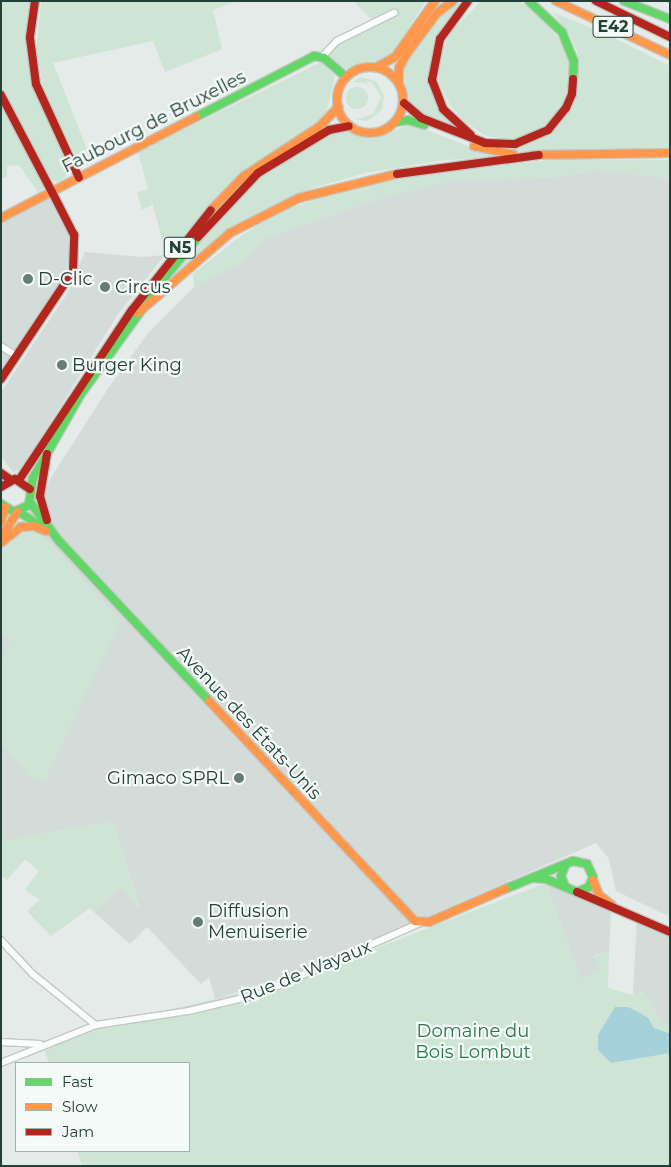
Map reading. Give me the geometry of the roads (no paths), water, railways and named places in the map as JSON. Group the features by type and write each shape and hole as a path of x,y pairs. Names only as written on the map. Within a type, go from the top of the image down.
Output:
{"main road":[{"path":"35,1 30,38 36,84 79,178"},
{"path":"435,1 395,57 378,67 362,68 346,77 339,88 338,107 349,126 373,133 396,122 419,123 490,151 539,155 670,153"},
{"path":"453,1 437,13 406,55 399,68 399,83 404,103 421,118 485,143 508,145 536,137 558,119 572,94 575,70 569,45 554,23 529,1"},
{"path":"468,1 440,39 432,80 435,94 449,116 485,143"},
{"name":"E42","path":"556,1 670,55"},
{"name":"E42","path":"596,1 670,37"},
{"path":"624,1 670,19"},
{"path":"322,56 346,77"},
{"name":"Faubourg de Bruxelles","path":"1,218 310,58 322,56"},
{"path":"378,67 394,76 399,83"},
{"path":"1,96 74,235 76,260 67,283 1,379"},
{"path":"396,122 404,103"},
{"name":"N5","path":"1,487 15,480 132,310 212,209 244,176 319,127 338,107"},
{"name":"N5","path":"30,502 30,489 47,454 82,394 138,313 192,244 249,181 323,133 349,126"},
{"path":"138,313 230,233 264,213 299,198 378,176 539,155"},
{"path":"1,543 21,527 47,528 40,496 47,454"},
{"path":"1,473 30,489"},
{"path":"1,538 18,512 30,502"},
{"name":"Avenue des États-Unis","path":"30,502 47,528 59,541 411,918 420,923"},
{"path":"1,522 3,506"},
{"name":"Avenue des États-Unis","path":"3,506 47,528"},
{"path":"420,923 565,866 573,861 582,862 592,870 593,880 600,894 618,910"},
{"path":"565,866 562,876 565,886"},
{"path":"533,878 565,886 670,932"},
{"path":"577,892 589,887 593,880"}],"street":[{"name":"Faubourg de Bruxelles","path":"322,56 337,41 394,13"},
{"path":"1,346 16,356"},
{"name":"Rue de Wayaux","path":"1,1063 43,1044 96,1025 188,1011 260,994 420,923"},
{"path":"1,940 33,974 96,1025"},
{"path":"1,1042 43,1044"}],"water":[{"path":"615,1007 628,1007 648,1018 654,1028 670,1034 670,1053 611,1063 598,1050 598,1035"}],"place":[{"name":"D-Clic","path":"28,279"},
{"name":"Circus","path":"105,287"},
{"name":"Burger King","path":"62,365"},
{"name":"Gimaco SPRL","path":"239,778"},
{"name":"Diffusion Menuiserie","path":"198,922"}],"park label":[{"name":"Domaine du Bois Lombut","path":"473,1042"}]}
